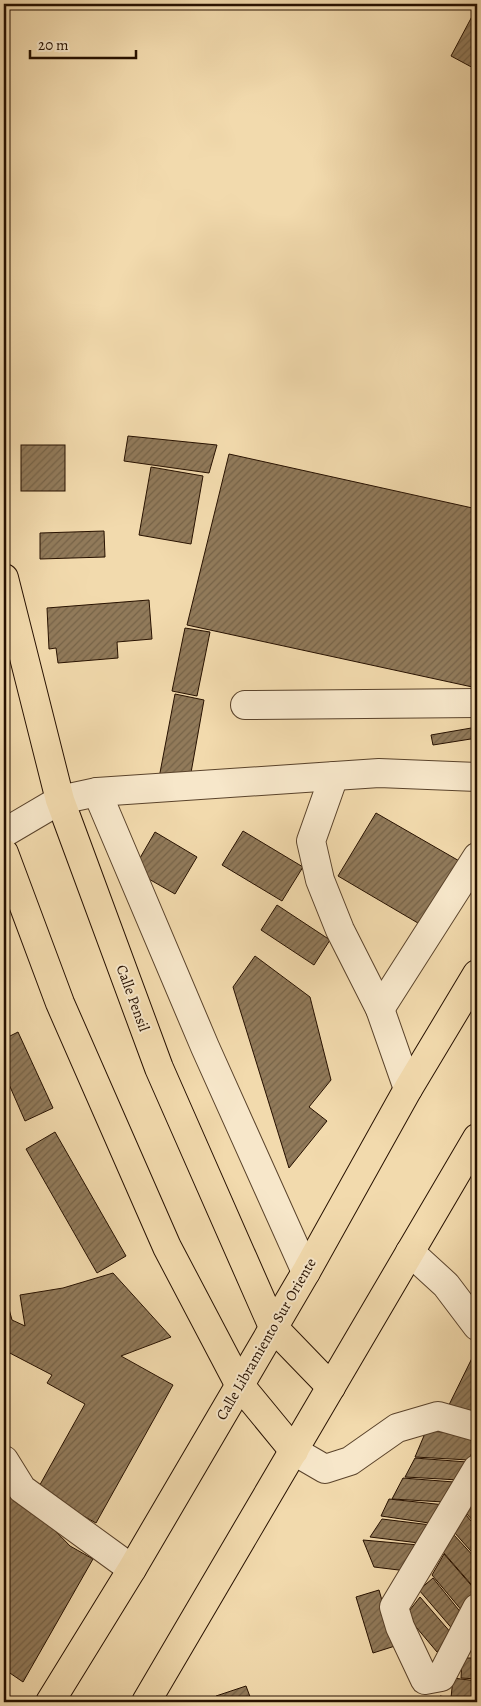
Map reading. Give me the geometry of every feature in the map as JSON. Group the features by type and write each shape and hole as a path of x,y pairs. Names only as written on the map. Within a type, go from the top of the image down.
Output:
{"main road":[{"name":"Calle Pensil","path":"4,578 60,800 159,1068 273,1326 331,1387"},
{"path":"4,852 60,1003 167,1247 240,1384 294,1451"},
{"name":"Calle Libramiento Sur Oriente","path":"50,1702 132,1569 306,1272 408,1089 477,974"},
{"path":"146,1702 477,1138"}],"lane":[{"path":"245,705 477,702"},
{"path":"4,833 60,800 97,792 379,773 477,777"},
{"path":"334,776 311,841 320,880 340,930 380,1009 408,1089"},
{"path":"97,792 205,1047 306,1272"},
{"path":"380,1009 477,857"},
{"path":"410,1252 446,1285 477,1326"},
{"path":"294,1451 325,1469 350,1460 397,1428 438,1416 477,1426"},
{"path":"4,1460 22,1489 132,1569"},
{"path":"477,1469 394,1607 400,1627 425,1680 441,1677 477,1608"}],"building":[{"path":"477,7 477,70 451,56"},
{"path":"128,436 217,445 209,473 124,461"},
{"path":"21,445 65,445 65,491 21,491"},
{"path":"229,454 477,509 477,688 187,625"},
{"path":"151,467 203,476 191,544 139,535"},
{"path":"104,531 105,557 40,559 40,533"},
{"path":"149,600 152,639 117,642 118,658 58,663 56,648 49,649 47,608"},
{"path":"185,628 210,632 197,696 172,691"},
{"path":"175,694 204,700 189,784 159,778"},
{"path":"477,727 477,738 433,745 431,735"},
{"path":"376,813 461,862 423,926 338,876"},
{"path":"243,831 303,867 282,901 222,865"},
{"path":"155,832 197,857 175,894 133,870"},
{"path":"277,905 330,940 314,965 261,930"},
{"path":"255,956 310,997 331,1080 309,1107 327,1121 289,1168 233,987"},
{"path":"18,1032 53,1108 25,1121 4,1073 4,1039"},
{"path":"55,1132 126,1256 97,1273 26,1149"},
{"path":"113,1273 171,1337 121,1356 173,1385 96,1523 37,1490 85,1404 47,1383 52,1375 4,1350 4,1298 6,1298 12,1320 25,1326 20,1295 63,1288"},
{"path":"477,1348 477,1412 446,1411"},
{"path":"426,1431 477,1434 469,1460 415,1457"},
{"path":"415,1458 467,1462 459,1480 405,1477"},
{"path":"4,1478 70,1546 93,1559 23,1682 4,1669"},
{"path":"403,1478 454,1482 444,1502 392,1499"},
{"path":"389,1499 445,1505 436,1524 381,1516"},
{"path":"477,1501 477,1525 465,1512"},
{"path":"466,1515 477,1528 477,1558 454,1532"},
{"path":"382,1519 431,1525 419,1543 370,1537"},
{"path":"454,1535 477,1560 477,1591 443,1552"},
{"path":"363,1540 419,1545 407,1571 374,1567"},
{"path":"444,1554 477,1592 463,1612 432,1575"},
{"path":"433,1578 462,1614 455,1632 419,1590"},
{"path":"379,1590 395,1646 373,1653 356,1597"},
{"path":"420,1597 452,1634 437,1652 406,1615"},
{"path":"474,1635 477,1635 477,1655 472,1654"},
{"path":"462,1658 477,1658 477,1679 461,1678"},
{"path":"453,1678 477,1681 477,1702 439,1702 440,1696 451,1698"},
{"path":"246,1686 252,1702 218,1702 216,1696"}]}
